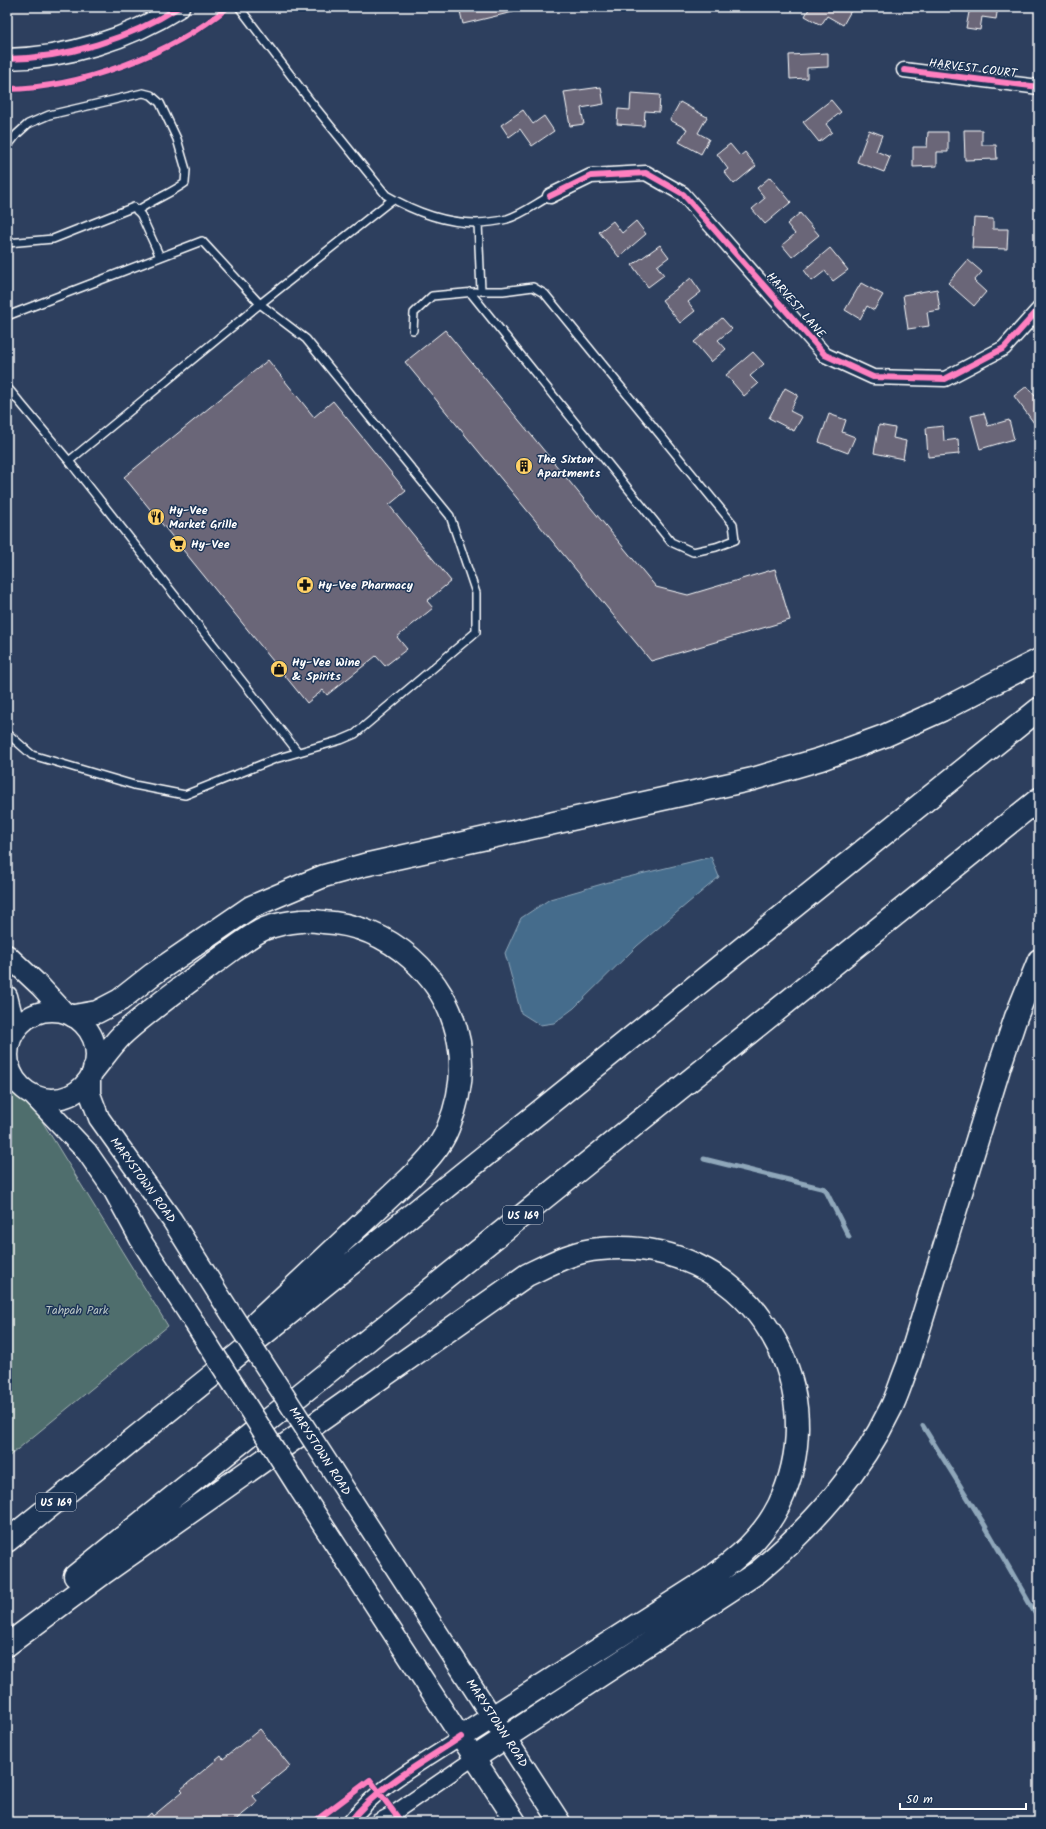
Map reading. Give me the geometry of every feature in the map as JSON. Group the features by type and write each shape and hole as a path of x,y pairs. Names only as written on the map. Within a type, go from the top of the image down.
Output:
{"highway":[{"path":"69,1014 97,1012 120,1000 154,974 251,907 324,876 364,864 753,779 821,759 884,736 942,710 1039,660"},
{"name":"US 169","path":"7,1541 1039,709"},
{"name":"US 169","path":"7,1631 1039,799"},
{"path":"92,1074 122,1036 229,952 263,930 301,921 340,922 374,932 399,947 410,957 438,989 451,1012 459,1042 461,1071 457,1102 448,1130 430,1157 317,1267 105,1462"},
{"path":"474,1758 758,1572 804,1530 847,1482 870,1446 891,1407 908,1365 1003,1055 1016,1017 1039,960"},
{"path":"7,1645 105,1572 527,1275 560,1259 599,1249 636,1248 670,1254 708,1270 740,1293 764,1321 782,1352 794,1387 797,1416 797,1448 790,1478 778,1506 758,1537 736,1560 709,1579 461,1737"}],"main road":[{"path":"7,59 51,55 93,46 159,20 179,7"},
{"path":"7,955 69,1014 82,1022 94,1039 96,1059 92,1074 79,1090 66,1097 55,1099 21,1091"},
{"path":"7,996 12,1016 8,1059 10,1070 21,1091 87,1152 114,1191 140,1239 300,1490 516,1822"},
{"path":"9,1045 24,1020 33,1015 54,1010 69,1014"},
{"name":"MARYSTOWN ROAD","path":"92,1074 90,1094 99,1118 172,1220 560,1822"}],"street":[{"name":"HARVEST COURT","path":"904,70 1039,88"},
{"name":"HARVEST LANE","path":"550,196 591,176 646,173 683,194 825,355 873,377 945,379 1004,348 1039,309"},
{"path":"350,1822 360,1809 379,1793 461,1737"},
{"path":"377,1822 394,1813 474,1758"}],"lane":[{"path":"239,7 311,102 386,195 431,216 467,224 508,219 550,196"},
{"path":"7,147 17,134 28,124 49,116 143,93 152,95 160,103 177,139 186,170 185,183 173,192 150,202 137,211"},
{"path":"69,461 260,304 393,199"},
{"path":"7,243 53,239 134,207 141,215 160,257"},
{"path":"478,222 481,291"},
{"path":"7,316 202,241 260,304 306,339 450,516 476,593 476,632 354,734 341,740 275,759 185,795 134,785 32,755 7,733"},
{"path":"413,330 414,312 432,296 470,292 481,291 503,291 533,287 545,294 733,524 735,540 716,547 693,552 671,542 470,292"},
{"path":"7,387 69,461 298,752"}],"shaded area":[{"path":"711,857 719,877 637,946 574,1008 554,1023 540,1025 521,1013 505,953 521,918 550,899 616,880"},
{"path":"1039,1514 1039,1577 1033,1570"}],"green space":[{"name":"Tahpah Park","path":"7,1064 168,1326 7,1458"}],"building":[{"path":"459,7 511,7 513,12 463,24"},
{"path":"810,7 853,7 843,25 827,16 821,25 805,16"},
{"path":"970,7 998,7 996,19 982,17 980,30 966,28"},
{"path":"828,53 828,67 807,68 807,78 790,79 789,55"},
{"path":"601,87 604,104 581,108 584,124 570,126 564,92"},
{"path":"631,93 660,95 659,112 645,111 644,126 617,124 618,109 630,110"},
{"path":"831,100 841,112 826,124 832,132 819,142 803,122"},
{"path":"680,102 707,117 698,133 709,139 701,154 679,142 687,129 670,120"},
{"path":"523,110 533,124 544,116 554,131 532,146 520,129 509,137 501,125"},
{"path":"869,130 882,135 876,151 890,157 884,172 857,162"},
{"path":"964,130 982,130 982,145 996,145 997,159 965,160"},
{"path":"928,132 948,132 948,152 937,152 937,166 913,167 913,147 927,147"},
{"path":"730,144 740,156 745,152 756,166 734,184 724,172 728,169 717,154"},
{"path":"770,177 791,202 765,224 752,209 765,198 757,188"},
{"path":"800,213 819,235 792,257 782,245 795,234 787,224"},
{"path":"974,218 993,219 993,229 1008,229 1007,249 972,248"},
{"path":"613,221 622,233 636,221 646,234 619,257 599,232"},
{"path":"660,245 669,257 657,266 664,275 648,287 632,265"},
{"path":"830,248 848,270 833,281 825,271 812,281 804,270"},
{"path":"968,260 982,272 974,281 986,292 974,306 948,283"},
{"path":"691,278 701,292 688,302 695,311 680,323 662,300"},
{"path":"861,283 883,295 874,310 867,306 860,319 845,310"},
{"path":"937,289 940,310 927,312 929,326 908,329 903,295"},
{"path":"722,318 732,329 718,340 726,349 711,362 694,342"},
{"name":"The Sixton Apartments","path":"445,330 656,587 688,595 775,569 790,620 651,661 405,362"},
{"path":"753,352 764,364 750,376 758,384 744,396 726,375"},
{"path":"268,360 314,417 333,401 406,491 389,505 451,581 427,601 433,608 397,637 407,649 385,666 376,656 327,695 323,690 307,703 124,477"},
{"path":"1027,386 1035,396 1039,393 1039,420 1034,423 1014,396"},
{"path":"785,388 798,395 790,411 802,417 794,431 769,418"},
{"path":"984,413 988,426 1009,420 1014,439 980,449 971,416"},
{"path":"829,414 846,420 842,432 855,437 848,453 819,442"},
{"path":"879,425 895,428 893,438 906,441 903,459 874,453"},
{"path":"943,426 944,441 958,439 959,454 928,457 926,428"},
{"path":"260,1729 290,1766 253,1796 258,1802 233,1822 141,1822 151,1813 153,1816 183,1791 181,1789 221,1756 223,1759"}],"waterway":[{"path":"704,1159 825,1189 849,1237"},
{"path":"923,1426 984,1524 1039,1620"}],"cycle path":[{"path":"7,59 52,55 97,45 139,28 179,7"},
{"path":"7,89 35,87 64,82 94,75 124,65 180,40 228,7"},
{"path":"904,70 1039,87"},
{"path":"550,196 591,176 646,173 683,194 825,355 873,377 945,379 1004,348 1039,309"},
{"path":"350,1822 373,1797 387,1786 461,1737"},
{"path":"314,1822 370,1780 401,1822"}],"place":[{"name":"The Sixton Apartments","path":"524,466"},
{"name":"Hy-Vee Market Grille","path":"156,517"},
{"name":"Hy-Vee","path":"178,544"},
{"name":"Hy-Vee Pharmacy","path":"305,585"},
{"name":"Hy-Vee Wine & Spirits","path":"279,669"}]}
